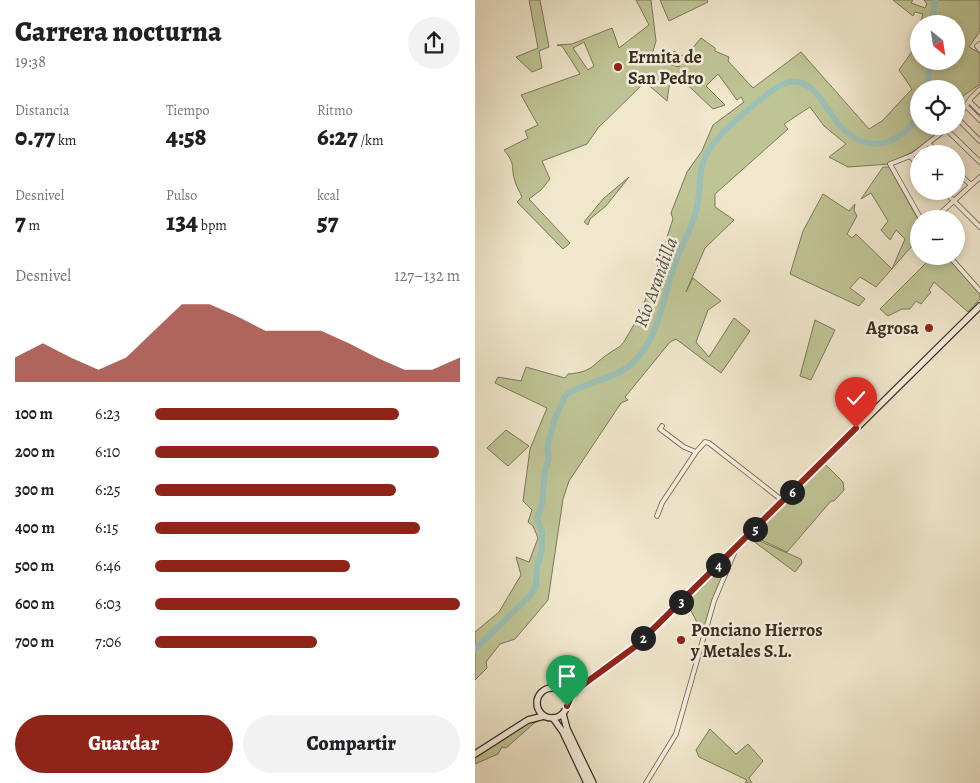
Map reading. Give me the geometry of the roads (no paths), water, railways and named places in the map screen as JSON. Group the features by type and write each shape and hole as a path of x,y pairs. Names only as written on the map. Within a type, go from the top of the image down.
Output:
{"main road":[{"path":"593,783 567,729 563,714 573,692 631,650 980,306"},
{"path":"475,754 527,720 537,707 540,695 546,689 554,688 562,691 581,685"},
{"path":"562,691 567,702"},
{"path":"537,707 544,716"},
{"path":"527,720 544,716 553,718 563,714"},
{"path":"553,718 560,726 587,783"}],"street":[{"path":"980,44 977,46 980,50"},
{"path":"965,109 980,90"},
{"path":"969,102 980,112"},
{"path":"967,107 980,120"},
{"path":"965,127 980,141"},
{"path":"929,144 940,135"},
{"path":"955,135 980,162"},
{"path":"910,156 891,164 910,199"},
{"path":"945,210 980,176"},
{"path":"965,179 971,185"},
{"path":"955,202 980,227"},
{"path":"957,265 980,290"},
{"path":"662,426 660,429 666,435 696,452"},
{"path":"657,516 662,503 696,452 705,442 709,443 783,500"},
{"path":"646,783 676,734 713,601 736,547"}],"waterway":[{"name":"Río Arandilla","path":"933,15 935,0"},
{"name":"Río Arandilla","path":"928,80 929,70"},
{"name":"Río Arandilla","path":"475,649 531,595 536,586 537,566 542,550 542,532 537,518 542,504 545,470 549,458 547,448 555,418 565,396 572,391 609,377 626,368 633,363 649,340 660,316 675,263 695,214 703,161 717,139 772,90 794,81 812,89 840,126 861,141 882,143 892,140 910,127"}],"place":[{"name":"Ermita de San Pedro","path":"618,67"},
{"name":"Agrosa","path":"929,328"},
{"name":"Ponciano Hierros y Metales S.L.","path":"681,640"}]}
